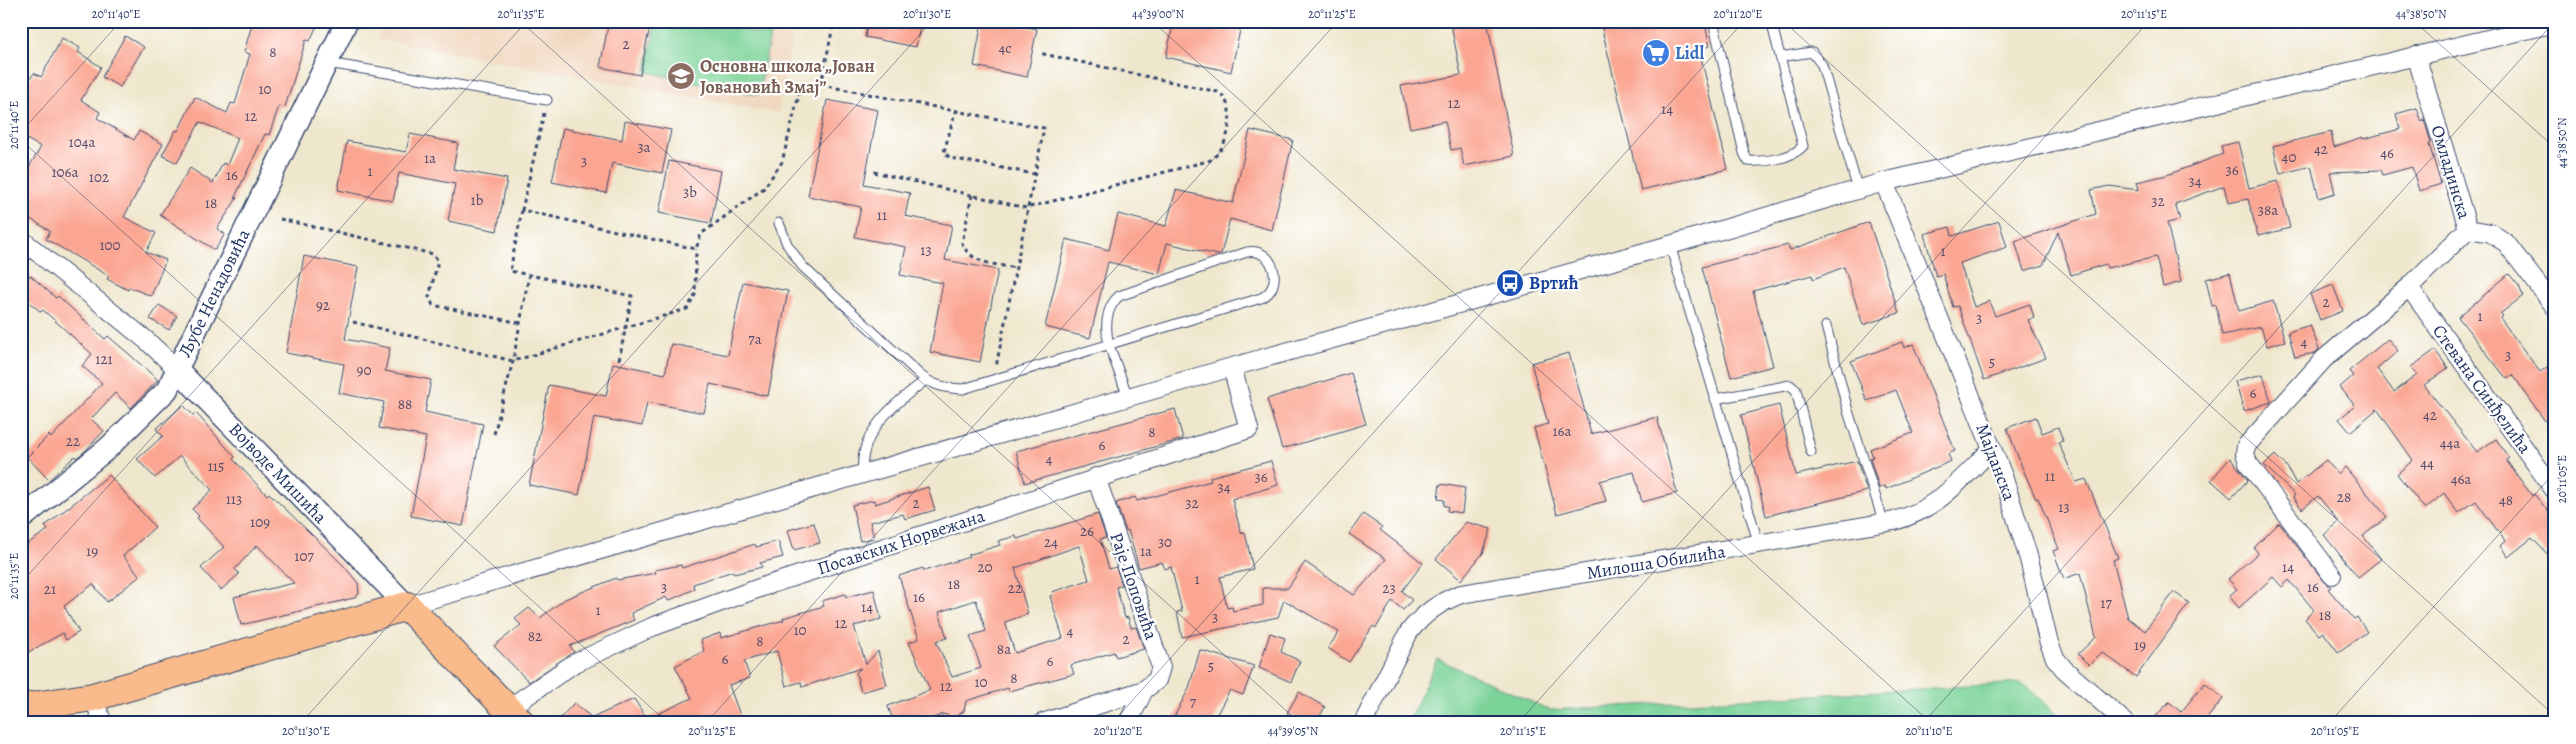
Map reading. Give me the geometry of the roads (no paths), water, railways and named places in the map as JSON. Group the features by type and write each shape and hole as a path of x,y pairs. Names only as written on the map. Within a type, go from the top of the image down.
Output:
{"main road":[{"path":"21,708 93,697 407,606"},
{"name":"Војводе Мишића","path":"407,606 514,716"}],"street":[{"name":"Љубе Ненадовића","path":"21,519 108,448 140,419 166,390 347,21"},
{"path":"407,606 1232,367 1670,245 1884,182 2555,23"},
{"name":"Омладинска","path":"2416,55 2468,230 2491,233 2506,243 2555,307"},
{"name":"Мајданска","path":"1884,182 1992,449 2016,514 2048,640 2055,658 2064,669 2126,723"},
{"path":"2332,575 2248,464 2245,453 2246,446 2324,359 2409,287 2468,230"},
{"name":"Војводе Мишића","path":"21,239 146,340 177,369 407,606"},
{"name":"Стевана Синђелића","path":"2409,287 2555,492"},
{"name":"Посавских Норвежана","path":"514,716 573,664 652,627 765,586 1249,428 1232,367"},
{"name":"Милоша Обилића","path":"1363,723 1409,632 1419,619 1445,600 1461,594 1759,545 1884,523 1913,516 1932,506 1992,449"},
{"name":"Раје Поповића","path":"1096,477 1161,667 1157,680 1144,690 1128,723"},
{"path":"1042,723 1144,690"},
{"path":"93,697 103,723"}],"lane":[{"path":"1713,21 1744,152 1748,161 1791,155 1803,146 1772,21"},
{"path":"1780,57 1812,52 1822,64 1858,190"},
{"path":"327,62 547,100"},
{"path":"779,223 787,244 802,266 926,380 942,388 963,389 1110,345 1267,296 1274,282 1273,271 1266,256 1255,250 1247,252 1119,296 1112,305 1107,320 1110,345 1128,397"},
{"path":"1670,245 1759,545"},
{"path":"1826,326 1848,411 1884,523"},
{"path":"863,473 863,455 871,434 898,402 926,380"},
{"path":"1715,399 1790,385 1796,390 1811,452"}],"place":[{"name":"Lidl","path":"1656,53"},
{"name":"Основна школа „Јован Јовановић Змај”","path":"681,76"},
{"name":"Вртић","path":"1510,283"}]}
